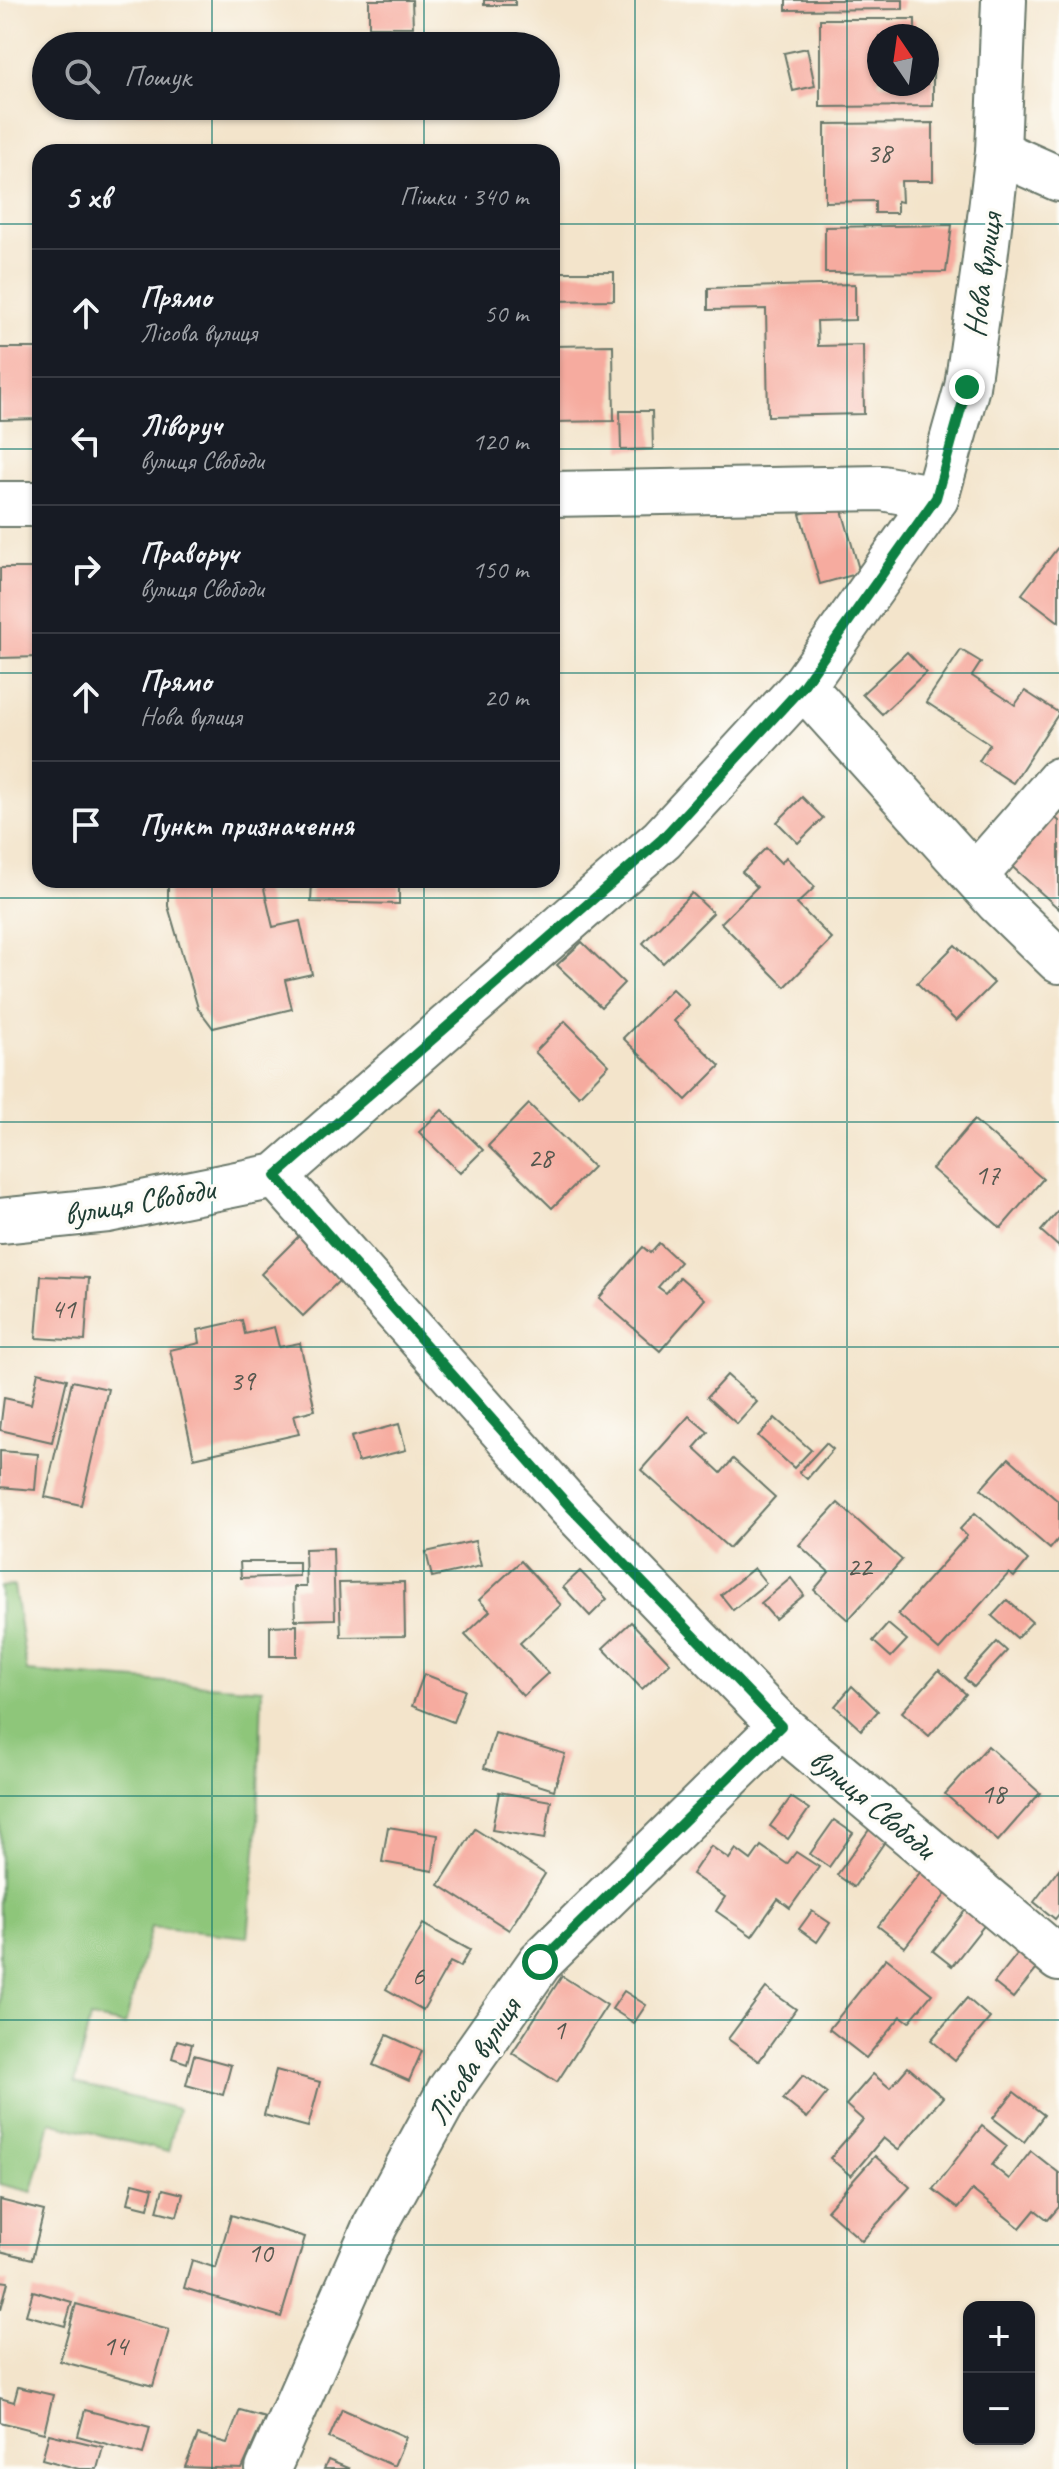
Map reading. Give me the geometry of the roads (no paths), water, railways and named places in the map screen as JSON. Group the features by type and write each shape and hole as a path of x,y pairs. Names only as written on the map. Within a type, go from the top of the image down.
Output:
{"street":[{"name":"Нова вулиця","path":"936,498 967,387 998,152 1004,0"},
{"path":"998,152 1059,179"},
{"path":"560,494 882,488 936,498"},
{"name":"вулиця Свободи","path":"0,1221 108,1210 276,1176 662,839 803,686 936,498"},
{"path":"0,504 32,504"},
{"path":"803,686 998,902 1059,961"},
{"path":"975,876 1059,780"},
{"name":"вулиця Свободи","path":"276,1176 569,1506 781,1726 1059,1959"},
{"name":"Лісова вулиця","path":"268,2469 375,2226 449,2091 540,1962 781,1726"}]}
